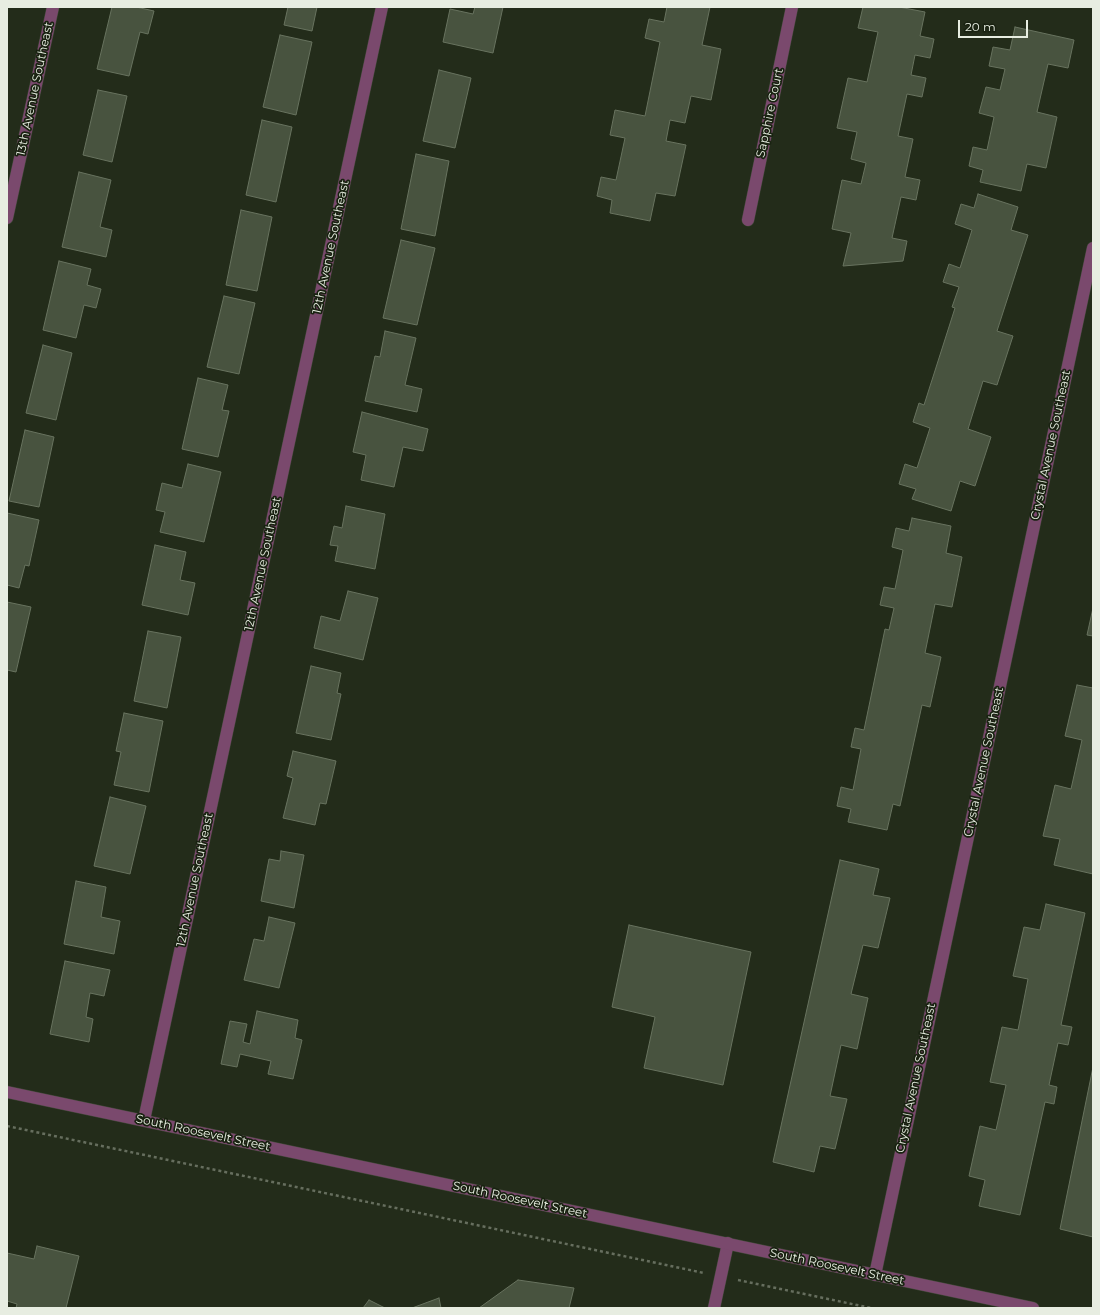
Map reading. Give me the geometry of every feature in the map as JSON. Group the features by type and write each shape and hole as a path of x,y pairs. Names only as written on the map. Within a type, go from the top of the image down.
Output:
{"street":[{"name":"13th Avenue Southeast","path":"7,218 53,7"},
{"name":"12th Avenue Southeast","path":"144,1120 382,7"},
{"name":"Sapphire Court","path":"748,220 792,7"},
{"name":"Crystal Avenue Southeast","path":"874,1275 1093,248"},
{"name":"South Roosevelt Street","path":"7,1092 1034,1308"},
{"path":"714,1308 728,1244"}],"path":[{"path":"7,1126 871,1308"}],"building":[{"path":"112,7 136,7 154,11 148,34 140,32 129,76 97,69"},
{"path":"288,7 317,7 312,31 284,25"},
{"path":"475,7 503,7 493,53 443,42 450,9 473,14"},
{"path":"667,7 710,7 702,45 721,49 711,100 691,96 685,123 670,120 666,141 686,145 675,196 656,193 650,221 610,213 612,200 597,196 601,177 616,180 625,138 610,135 615,110 645,116 660,42 645,38 649,19 664,22"},
{"path":"863,7 899,7 925,12 920,36 934,39 930,58 915,55 911,75 926,78 922,97 907,94 898,136 913,139 905,177 920,180 916,200 901,197 892,238 907,241 903,261 843,266 851,233 832,229 842,180 861,184 866,163 851,159 857,132 837,128 848,78 867,82 878,32 858,28"},
{"path":"1015,27 1074,40 1068,68 1048,64 1037,112 1057,117 1046,168 1027,164 1021,191 980,182 983,170 969,166 973,147 987,150 994,117 979,113 986,87 1000,90 1005,69 989,66 993,47 1010,50"},
{"path":"280,35 312,42 296,115 263,107"},
{"path":"439,70 471,78 455,148 423,141"},
{"path":"98,90 127,96 112,162 83,155"},
{"path":"262,120 292,127 276,202 246,195"},
{"path":"416,154 449,161 435,236 401,229"},
{"path":"79,172 111,180 100,227 112,230 106,257 62,247"},
{"path":"978,194 1018,207 1011,230 1028,235 997,331 1013,336 997,385 983,381 968,429 991,437 975,486 960,481 951,511 912,499 916,489 899,484 905,464 917,468 930,428 913,422 919,403 924,405 955,308 952,307 959,287 943,282 949,264 960,268 972,230 955,224 961,204 974,208"},
{"path":"241,210 272,217 257,291 226,285"},
{"path":"401,240 435,248 417,325 383,318"},
{"path":"59,261 91,269 87,285 101,289 96,308 84,305 76,338 43,330"},
{"path":"224,296 255,303 239,374 207,367"},
{"path":"385,331 416,338 405,385 422,389 417,412 365,401 375,356 380,357"},
{"path":"43,345 72,353 56,420 26,413"},
{"path":"198,378 228,385 222,410 229,411 218,457 182,449"},
{"path":"362,412 428,429 423,451 403,447 394,487 361,480 366,455 353,452"},
{"path":"25,430 54,437 39,507 9,501"},
{"path":"188,464 221,472 204,542 160,532 165,512 156,510 162,483 182,488"},
{"path":"346,506 385,514 375,569 335,561 338,546 330,545 334,526 342,528"},
{"path":"7,513 39,520 29,566 25,565 19,588 7,585"},
{"path":"912,518 951,526 946,553 962,557 952,607 935,604 925,653 941,657 930,707 922,705 900,806 893,804 887,830 848,822 851,809 837,806 841,787 853,790 861,749 851,747 855,728 864,730 885,629 889,630 894,608 880,605 884,587 895,589 903,550 892,547 896,528 909,531"},
{"path":"155,545 186,552 180,580 195,583 188,615 142,605"},
{"path":"348,591 378,598 363,660 314,648 321,616 340,621"},
{"path":"7,602 31,607 16,672 7,670"},
{"path":"1093,608 1093,636 1087,635"},
{"path":"148,631 181,637 167,708 134,701"},
{"path":"311,666 341,673 337,693 341,694 331,740 296,733"},
{"path":"1077,685 1093,688 1093,874 1054,865 1060,839 1043,836 1055,785 1071,789 1082,740 1065,736"},
{"path":"124,713 163,721 149,792 114,785 121,752 116,751"},
{"path":"293,751 336,761 326,804 320,803 315,825 283,818 293,778 287,776"},
{"path":"110,797 146,806 130,874 94,866"},
{"path":"281,851 304,855 294,908 261,901 269,859 280,861"},
{"path":"840,860 879,869 873,895 890,898 878,948 863,945 851,994 868,998 857,1049 841,1045 830,1096 847,1099 835,1149 820,1146 814,1172 773,1162"},
{"path":"76,881 106,887 101,917 120,921 114,954 64,944"},
{"path":"1046,904 1085,913 1061,1025 1072,1027 1068,1045 1058,1043 1049,1085 1057,1087 1054,1104 1045,1102 1020,1215 979,1206 985,1180 969,1176 980,1126 996,1130 1006,1085 990,1082 1002,1027 1018,1030 1028,979 1013,976 1024,927 1040,930"},
{"path":"269,917 295,923 279,988 244,980 254,939 264,941"},
{"path":"629,925 751,952 723,1085 644,1068 655,1017 612,1007"},
{"path":"65,961 110,970 104,996 90,993 86,1017 93,1019 89,1042 50,1034"},
{"path":"257,1011 298,1020 295,1038 302,1040 293,1079 268,1074 271,1061 240,1054 237,1067 221,1064 230,1021 247,1024 243,1042 250,1044"},
{"path":"1093,1067 1093,1237 1060,1229"},
{"path":"37,1246 79,1256 66,1308 16,1308 17,1304 7,1301 7,1253 34,1259"},
{"path":"518,1280 574,1288 569,1308 479,1308"},
{"path":"439,1298 441,1308 412,1308"},
{"path":"369,1300 385,1308 363,1308"}]}
